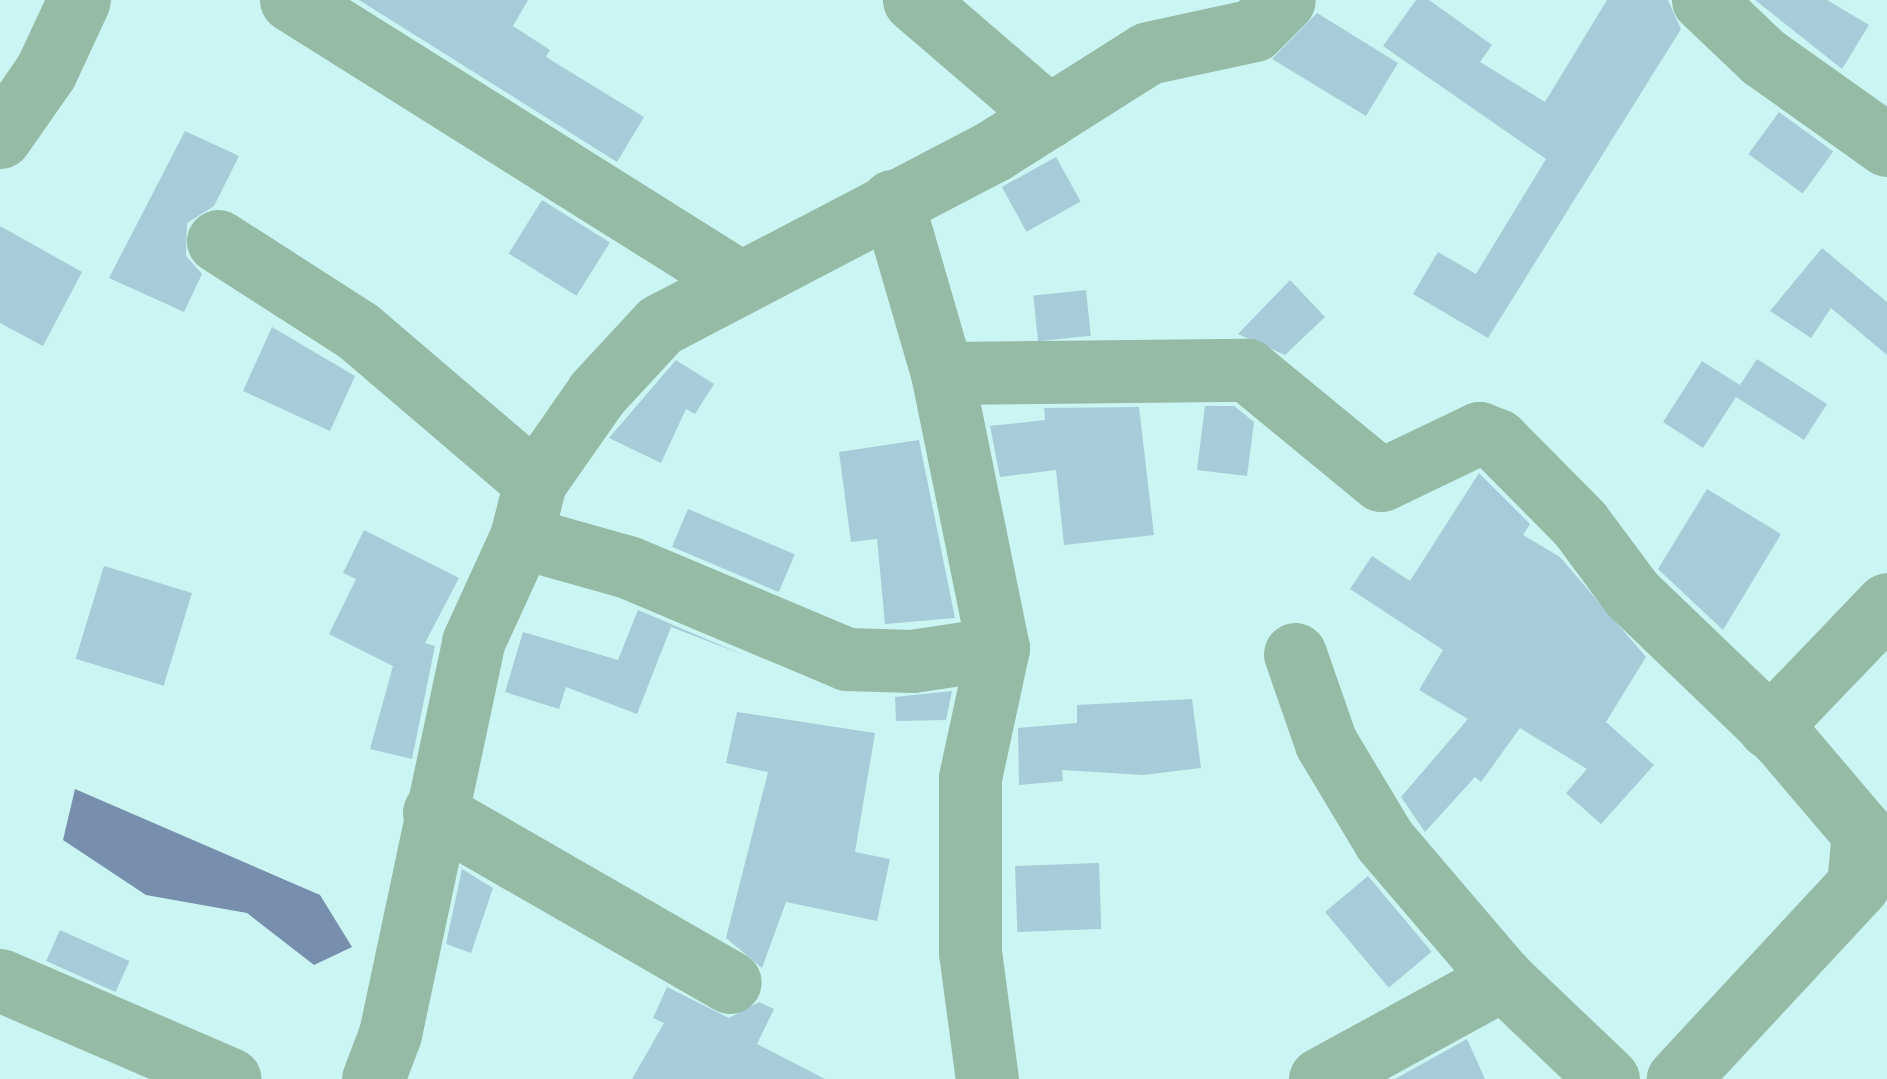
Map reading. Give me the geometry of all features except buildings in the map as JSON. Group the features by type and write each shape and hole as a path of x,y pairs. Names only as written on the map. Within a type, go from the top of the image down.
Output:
{"street":[{"path":"0,137 46,71 79,0"},
{"path":"292,0 740,282"},
{"path":"914,0 1049,116"},
{"path":"373,1079 390,1034 473,642 528,509 597,393 660,325 1049,116 1148,53 1254,30 1284,0"},
{"path":"1703,0 1762,57 1887,145"},
{"path":"892,201 942,373 998,648 970,778 970,952 987,1079"},
{"path":"218,242 358,331 528,509 628,567 847,659 912,661 998,648"},
{"path":"942,373 1246,370 1381,480 1486,433 1580,524 1632,594 1769,727 1863,833 1865,860 1858,885 1678,1079"},
{"path":"1769,727 1887,604"},
{"path":"1295,654 1350,792 1503,979 1608,1079"},
{"path":"434,812 730,982"},
{"path":"0,976 230,1079"},
{"path":"1319,1079 1503,979"}],"water":[{"path":"75,789 320,895 352,947 314,965 247,913 146,895 63,840"}]}
